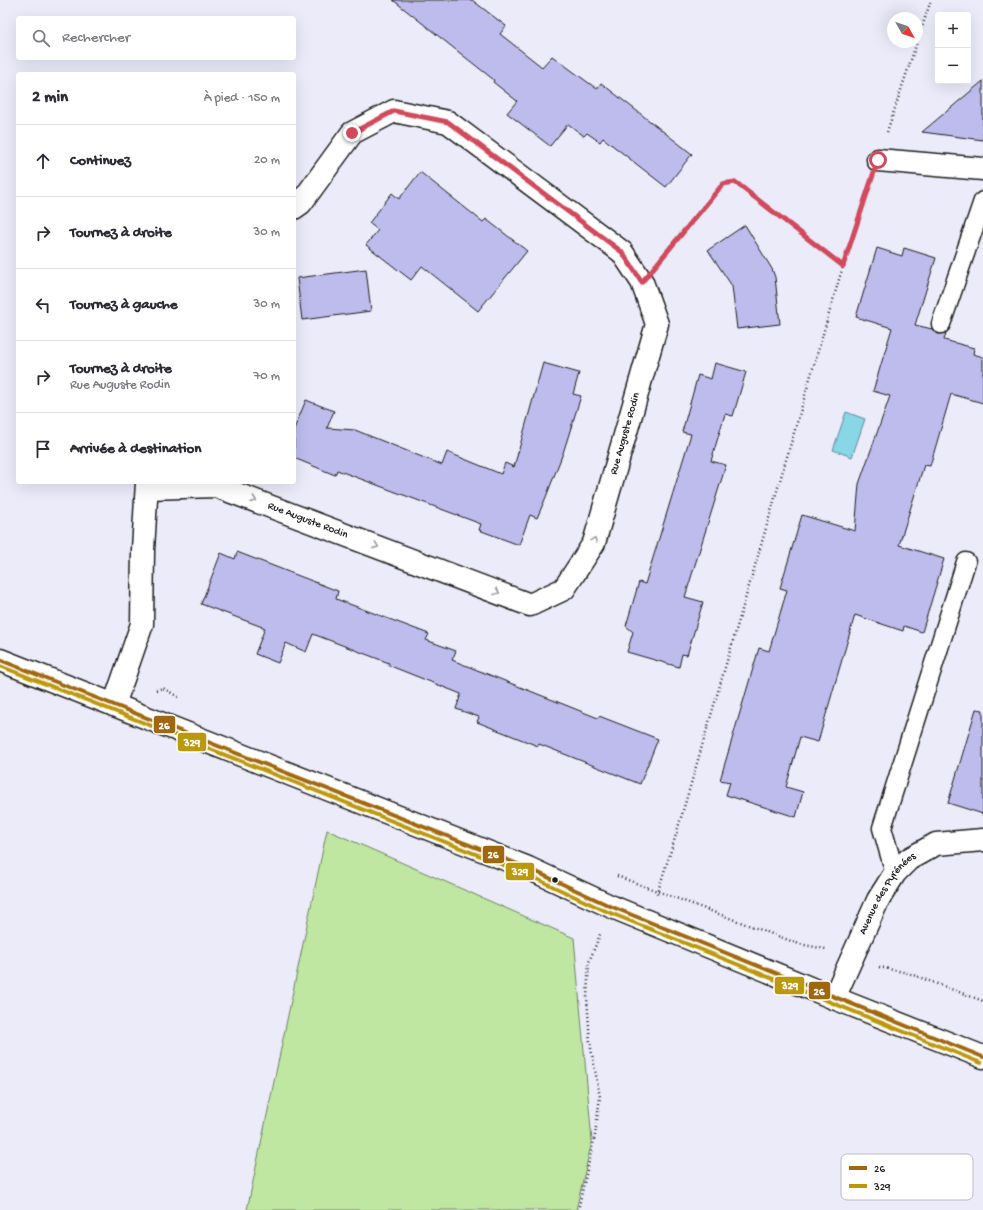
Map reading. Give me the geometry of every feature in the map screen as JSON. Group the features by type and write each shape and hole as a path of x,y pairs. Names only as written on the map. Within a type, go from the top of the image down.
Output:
{"street":[{"name":"Rue Auguste Rodin","path":"114,705 142,624 143,550 147,485 216,486 530,605 564,589 594,543 657,324 642,282 622,252 448,122 394,111 352,133 301,203 296,207"},
{"path":"878,160 983,169"},
{"path":"0,660 528,868 610,906 834,998 983,1057"},
{"name":"Avenue des Pyrénées","path":"834,998 878,900 895,873 909,859 936,844 983,840"}],"lane":[{"path":"941,324 983,201"},
{"path":"895,873 882,828 966,562"}],"path":[{"path":"655,897 675,838 843,266 931,0"},
{"path":"642,282 723,184 735,182 843,266"},
{"path":"578,1210 595,1135 600,1097 590,1043 587,996 589,962 601,930"},
{"path":"873,966 908,973 983,1001"}],"green space":[{"path":"327,830 574,938 592,1141 576,1210 247,1210"}],"water":[{"path":"846,412 865,419 852,457 833,450"}],"building":[{"path":"393,0 472,0 506,26 500,34 542,67 552,56 597,89 601,83 692,154 666,187 603,138 600,142 587,133 584,136 568,124 550,146 507,113 517,101 493,82 494,80"},
{"path":"983,81 983,140 922,132"},
{"path":"420,172 483,222 486,219 527,251 478,311 422,266 411,280 366,245 378,230 369,223 392,193 399,199"},
{"path":"745,225 772,269 775,277 780,324 737,329 732,286 708,250"},
{"path":"877,248 902,256 904,248 936,258 915,325 932,329 938,334 946,333 944,340 974,348 973,354 983,357 983,403 951,394 930,466 924,465 899,545 944,559 922,632 904,626 903,631 855,615 818,742 800,737 786,787 803,792 796,817 726,795 730,782 720,780 759,648 769,651 787,590 780,588 802,515 855,531 859,484 890,396 873,391 892,328 856,317"},
{"path":"366,269 371,311 302,320 297,278"},
{"path":"543,363 579,373 573,394 581,396 563,453 537,518 530,515 519,545 479,530 481,524 337,470 335,475 296,459 296,424 306,400 334,411 327,428 355,430 442,465 447,452 501,474 505,463 514,467"},
{"path":"715,363 746,372 733,416 725,414 711,461 726,465 685,597 703,602 687,655 682,654 679,667 627,652 633,632 626,626 639,582 645,584 691,434 682,432 698,375 711,379"},
{"path":"237,552 338,591 336,599 429,634 426,640 456,651 452,660 598,718 599,716 658,739 640,784 539,744 538,746 477,722 479,717 456,709 461,694 388,665 389,663 313,634 306,652 286,643 278,663 255,654 265,628 201,604 221,553 235,559"},
{"path":"976,709 983,710 983,814 948,803"}],"transit line":[{"name":"26","path":"0,660 528,868 610,906 983,1057"},
{"name":"329","path":"0,666 526,874 608,912 981,1063"}],"route":[{"path":"352,133 394,111 448,122 622,252 642,282 723,184 735,182 843,266 878,160"}]}
